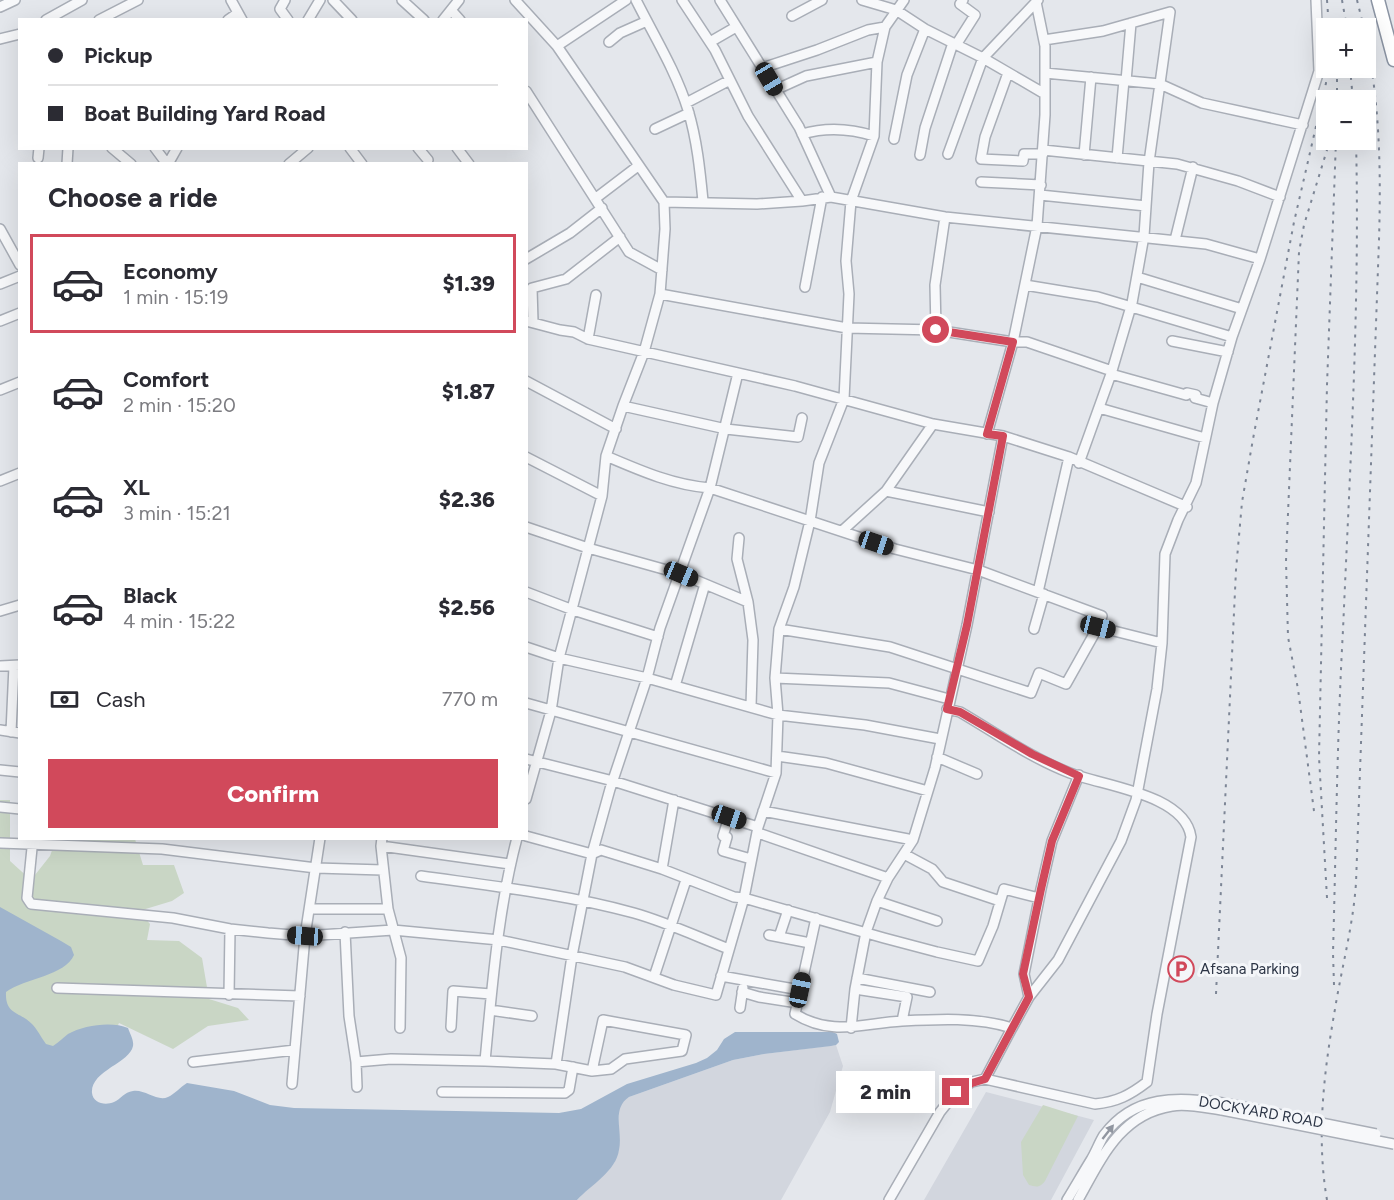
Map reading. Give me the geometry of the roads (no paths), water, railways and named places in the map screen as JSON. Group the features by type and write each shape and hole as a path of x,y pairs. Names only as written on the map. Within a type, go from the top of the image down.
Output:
{"highway":[{"path":"1378,0 1394,60"}],"street":[{"path":"0,7 15,0"},
{"path":"50,18 82,0"},
{"path":"103,18 138,0"},
{"path":"231,0 240,16"},
{"path":"285,0 280,9 287,18"},
{"path":"309,18 320,0"},
{"path":"333,0 350,18"},
{"path":"402,0 422,18"},
{"path":"445,18 459,0"},
{"path":"515,0 557,46 664,202 665,229 660,294 644,352 606,456 602,496 559,658 551,711 528,793"},
{"path":"522,8 530,0"},
{"path":"557,46 626,0"},
{"path":"636,0 675,76 687,108 698,152 703,201"},
{"path":"682,0 710,42 748,116 802,201"},
{"path":"720,0 802,134 826,197 805,287"},
{"path":"792,16 822,0"},
{"path":"862,0 896,10 1045,94"},
{"path":"33,841 27,898 31,904 173,918 230,929 305,936 393,930 499,940 625,967 674,986 716,995 744,898 763,811 776,772 778,715 775,678 779,629 794,587 810,521 819,463 844,399 849,294 846,261 851,201 873,136 877,62 885,27 904,0"},
{"path":"896,10 914,0"},
{"path":"921,155 925,128 955,44 975,15 960,4 963,0"},
{"path":"985,1079 1029,997 1058,960 1121,841 1138,793 1157,689 1162,643 1165,554 1196,483 1213,403 1232,337 1260,259 1319,71 1316,0"},
{"path":"987,434 1013,342 1037,226 1043,152 1045,73 1044,40 1037,1"},
{"path":"948,154 983,58 1037,1"},
{"path":"451,10 458,18"},
{"path":"1044,40 1103,31 1170,12 1149,162 1144,236 1137,277 1111,372 1079,463"},
{"path":"609,42 620,33 647,21"},
{"path":"1117,158 1131,23"},
{"path":"710,42 736,27"},
{"path":"762,68 868,30 885,27"},
{"path":"894,139 907,75 925,28"},
{"path":"0,39 18,34"},
{"path":"775,90 806,76 877,62"},
{"path":"1008,73 984,137 981,159 1023,161 1024,154 1043,152 1177,164 1280,197"},
{"path":"1045,73 1160,84 1202,103 1303,125"},
{"path":"1084,154 1091,77"},
{"path":"655,129 730,80"},
{"path":"528,94 629,252 662,270"},
{"path":"802,134 835,128 873,136"},
{"path":"114,150 129,162"},
{"path":"157,150 166,162"},
{"path":"291,162 306,150"},
{"path":"420,150 428,160"},
{"path":"596,198 638,165"},
{"path":"1175,240 1192,167"},
{"path":"981,182 1146,206"},
{"path":"664,202 703,201 757,204 826,197 945,217 1206,244 1260,259"},
{"path":"528,258 570,233 602,208"},
{"path":"936,330 935,285 945,217"},
{"path":"0,229 4,247 18,263"},
{"path":"532,288 566,279 620,237"},
{"path":"0,284 18,277"},
{"path":"1137,277 1242,309"},
{"path":"528,281 532,288 530,322 574,332 588,339 844,399 933,424 1003,436 1069,458 1187,507"},
{"path":"1025,285 1098,297 1232,337"},
{"path":"660,294 847,328 936,330 1013,342 1027,342 1111,372 1186,395 1187,393 1196,395 1195,398 1213,403"},
{"path":"588,339 596,295"},
{"path":"0,321 18,314"},
{"path":"1172,341 1228,352"},
{"path":"556,1064 572,956 592,854 658,637 710,488 738,373"},
{"path":"528,382 616,429"},
{"path":"0,390 18,383"},
{"path":"623,406 726,429 798,437 802,418"},
{"path":"1099,408 1205,438"},
{"path":"842,531 886,491 933,424"},
{"path":"851,1028 855,989 866,932 877,900 888,878 913,840 937,757 978,570 1003,436"},
{"path":"606,456 658,478 688,486 710,488 895,549 978,570 1102,616 1066,684 1039,673 1031,693 890,647 779,629"},
{"path":"528,458 602,496"},
{"path":"1034,629 1069,458"},
{"path":"0,481 18,474"},
{"path":"886,491 989,512"},
{"path":"528,528 588,548 681,574 748,602"},
{"path":"739,538 737,560 748,602 753,640 751,706"},
{"path":"675,686 705,584"},
{"path":"528,593 573,610 658,637"},
{"path":"0,611 18,606"},
{"path":"1098,627 1162,643"},
{"path":"528,648 559,658 647,678 778,715 865,724 940,739"},
{"path":"0,666 17,666 15,732 0,730"},
{"path":"775,678 889,683 948,704 1032,754 1079,776 1138,793 1169,808 1181,816 1187,824 1191,837 1157,1014 1147,1083 1130,1096 1112,1102 1095,1104 985,1079 972,1083 956,1092 940,1112 889,1200"},
{"path":"528,704 776,772"},
{"path":"777,756 826,763 928,791"},
{"path":"937,757 977,774"},
{"path":"528,760 613,781 729,817 888,878"},
{"path":"0,770 18,772"},
{"path":"1029,997 1023,974 1039,898 1052,841 1079,776"},
{"path":"662,869 674,800"},
{"path":"0,807 18,809"},
{"path":"763,811 913,840"},
{"path":"729,817 723,836 727,837 723,851 752,859"},
{"path":"528,837 592,854 601,850 662,869 734,897 978,961 993,926 1004,889 1039,898"},
{"path":"165,850 166,840"},
{"path":"292,1084 305,936 320,840"},
{"path":"486,1061 491,994 505,887 516,840"},
{"path":"0,843 33,841 165,850 316,868 383,870"},
{"path":"400,1029 401,958 388,909 382,842 510,864"},
{"path":"904,854 932,869 943,882 1000,901"},
{"path":"421,876 505,887 583,901 637,914 729,950"},
{"path":"654,977 686,880"},
{"path":"877,900 937,921"},
{"path":"310,909 388,909"},
{"path":"779,937 788,910"},
{"path":"816,918 795,1014 807,1021 851,1028 902,1021 977,1019 1012,1028"},
{"path":"229,995 230,929"},
{"path":"345,932 349,1016 356,1062 357,1087"},
{"path":"769,935 810,943"},
{"path":"721,976 800,990"},
{"path":"857,978 930,992"},
{"path":"740,1008 745,980"},
{"path":"57,988 300,996"},
{"path":"855,989 907,997 902,1021"},
{"path":"451,1027 453,991 491,994"},
{"path":"742,992 798,1003"},
{"path":"490,1010 532,1016"},
{"path":"356,1062 391,1059 486,1061 556,1064 592,1071 611,1069 625,1059 682,1051 686,1035 603,1020 592,1071"},
{"path":"192,1062 296,1050"},
{"path":"442,1092 565,1093 568,1090 573,1067"},
{"name":"DOCKYARD ROAD","path":"1067,1200 1103,1137 1113,1124 1145,1104 1173,1099 1223,1103 1394,1137"},
{"name":"DOCKYARD ROAD","path":"1078,1200 1104,1155 1130,1122 1150,1111 1174,1105 1222,1110 1394,1144"}],"water":[{"path":"0,907 71,947 74,955 62,968 6,992 10,1009 32,1024 46,1044 53,1046 68,1034 90,1026 106,1024 128,1028 133,1044 130,1052 103,1073 93,1085 93,1096 103,1104 114,1102 133,1091 164,1098 171,1096 187,1083 234,1091 270,1105 294,1108 559,1113 581,1109 627,1084 707,1058 717,1050 724,1039 735,1032 833,1032 837,1034 839,1042 831,1046 733,1060 629,1097 620,1108 620,1143 617,1158 608,1171 577,1200 0,1200"}],"railway":[{"path":"1327,0 1328,18"},
{"path":"1342,0 1345,18"},
{"path":"1357,0 1362,18"},
{"path":"1216,994 1236,570 1242,502 1294,222 1326,78"},
{"path":"1337,78 1337,90"},
{"path":"1351,78 1352,90"},
{"path":"1327,1200 1322,1152 1325,1080 1356,883 1379,240 1380,188 1377,110 1373,78"},
{"path":"1314,811 1298,689 1288,637 1286,561 1299,252 1304,225 1327,150"},
{"path":"1327,898 1319,757 1327,385 1336,150"},
{"path":"1334,985 1338,751 1357,262 1356,150"}],"place":[{"name":"Afsana Parking","path":"1181,969"}]}
